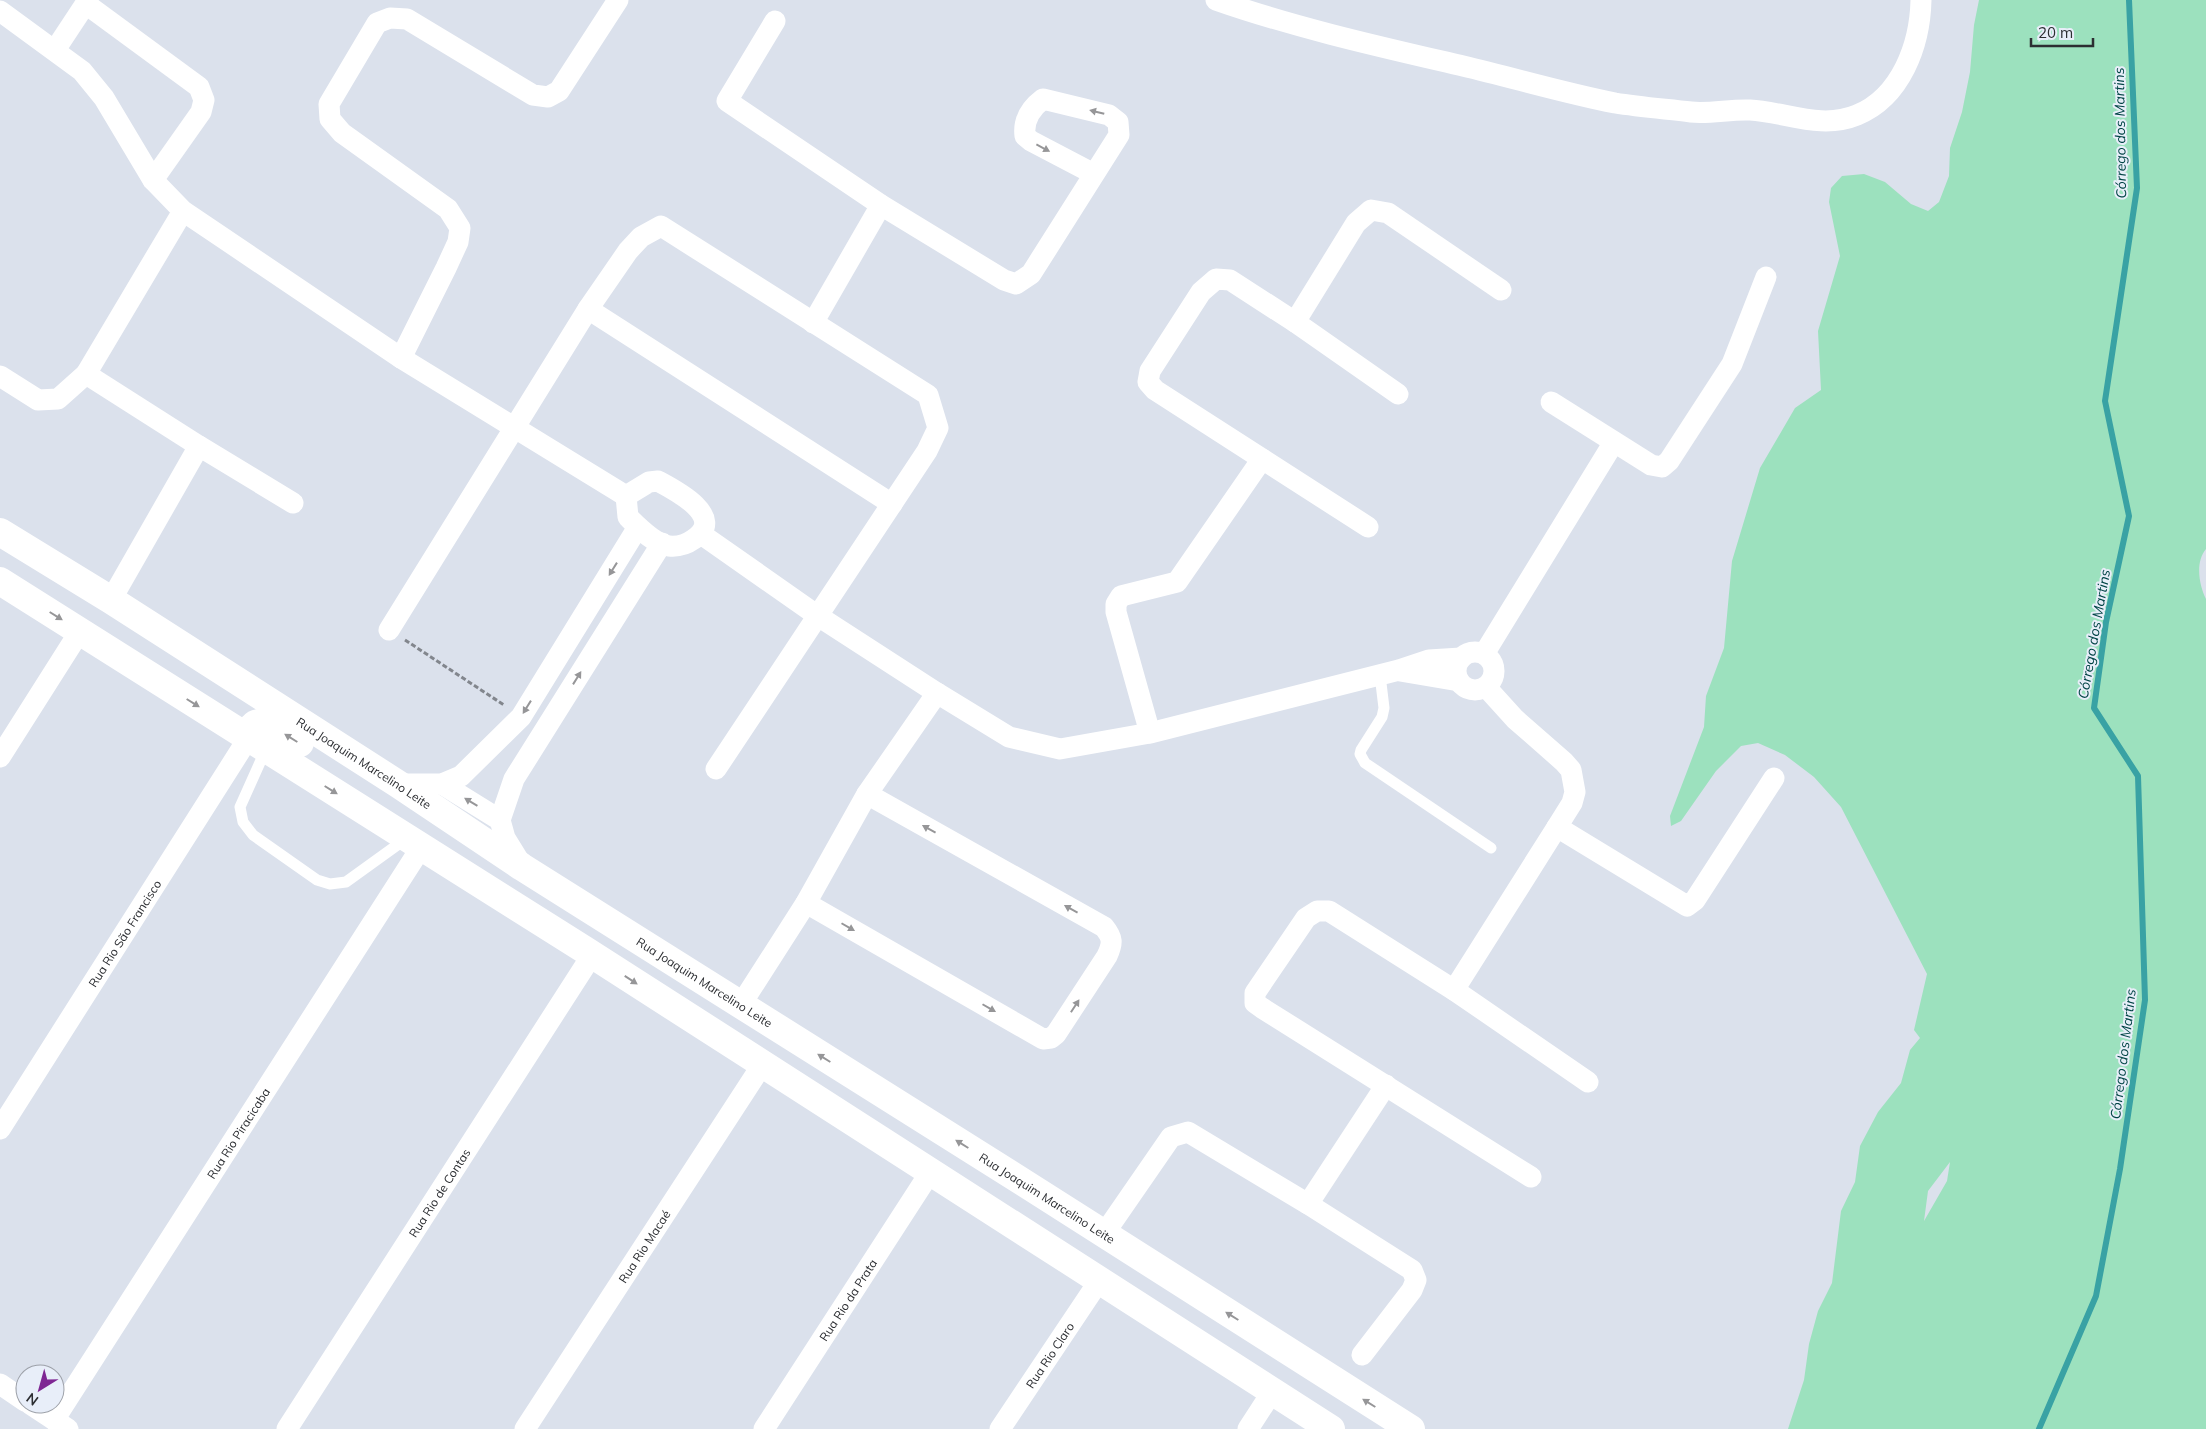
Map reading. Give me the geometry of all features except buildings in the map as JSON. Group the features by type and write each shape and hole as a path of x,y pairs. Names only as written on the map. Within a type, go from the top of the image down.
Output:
{"main road":[{"name":"Rua Joaquim Marcelino Leite","path":"0,532 52,566 111,600 740,1006 1030,1186 1080,1220 1410,1429"},
{"path":"32,601 29,587 41,570 52,566"},
{"path":"0,581 459,870 1331,1429"},
{"path":"257,743 253,725 259,722 269,724 356,779 398,784"},
{"path":"459,870 503,884 605,950 616,952 626,947 632,935"},
{"path":"1007,1221 1017,1215 1024,1206 1030,1186"},
{"path":"1056,1252 1050,1238 1051,1229 1059,1220 1080,1220"}],"street":[{"path":"401,358 458,242 460,228 448,209 342,133 330,120 329,104 377,23 390,18 408,19 533,95 548,98 559,91 618,0"},
{"path":"1216,0 1316,30 1616,103 1694,112 1751,110 1821,122 1854,117 1869,110 1889,93 1900,78 1909,60 1917,36 1921,0"},
{"path":"55,50 87,2 199,87 204,100 201,112 152,180"},
{"path":"0,11 82,71 104,98 152,180 183,211 401,358 626,496"},
{"path":"775,22 728,101 881,205 1004,280 1016,284 1031,274 1094,174"},
{"path":"813,323 881,205"},
{"path":"1295,322 1356,223 1371,210 1388,213 1501,290"},
{"path":"0,376 38,400 58,399 86,374 183,211"},
{"path":"389,630 588,309 628,251 641,237 661,226 928,395 938,428 927,451 716,769"},
{"path":"1551,402 1652,465 1662,467 1669,461 1732,364 1766,277"},
{"path":"1368,527 1155,390 1148,382 1150,371 1201,292 1216,278 1230,280 1295,322 1398,394"},
{"path":"588,309 892,504"},
{"path":"86,374 293,503"},
{"path":"1484,654 1614,442"},
{"path":"111,600 199,446"},
{"path":"1150,733 1116,612 1116,604 1121,596 1177,582 1262,459"},
{"path":"658,481 693,502 702,514 704,524 701,534 686,544 668,546 662,543 638,527 628,517 626,496 649,482 658,481"},
{"path":"398,784 442,784 460,776 521,717 638,527"},
{"path":"701,534 818,616 1009,737 1060,749 1150,733 1389,673 1429,660 1460,658 1471,652 1484,654 1493,664 1490,682 1515,719 1571,770 1575,792 1572,803 1454,990"},
{"path":"522,867 506,838 500,820 514,779 662,543"},
{"path":"0,757 80,631"},
{"path":"1460,658 1456,669 1459,681 1463,686 1474,690 1490,682"},
{"path":"1389,673 1459,681"},
{"path":"740,1006 806,903 867,794 937,693"},
{"name":"Rua Rio São Francisco","path":"0,1130 257,743"},
{"path":"1557,827 1687,906 1695,900 1774,778"},
{"path":"442,784 500,820"},
{"path":"806,903 1043,1039 1051,1038 1056,1034 1107,956 1112,945 1111,936 1104,927 867,794"},
{"name":"Rua Rio Piracicaba","path":"61,1425 415,842"},
{"path":"1531,1177 1255,1002 1254,993 1306,918 1317,911 1329,910 1454,990 1588,1082"},
{"name":"Rua Rio de Contas","path":"287,1429 592,955"},
{"name":"Rua Rio Macaé","path":"525,1429 762,1065"},
{"path":"1308,1204 1386,1085"},
{"path":"1104,1234 1171,1137 1188,1132 1308,1204 1412,1270 1416,1280 1412,1290 1362,1355"},
{"name":"Rua Rio da Prata","path":"764,1429 931,1171"},
{"name":"Rua Rio Claro","path":"1000,1429 1099,1281"},
{"path":"0,1384 15,1394"},
{"path":"1248,1429 1272,1392"},
{"path":"45,1414 61,1425"}],"lane":[{"path":"1389,673 1382,717 1361,750 1360,754 1365,763 1491,848"},
{"path":"257,743 240,807 243,822 253,835 317,880 330,884 346,882 415,842"}],"path":[{"path":"389,630 521,717"}],"green space":[{"path":"1979,0 2206,0 2206,549 2200,560 2199,574 2206,599 2206,1429 1788,1429 1804,1380 1809,1344 1818,1311 1832,1283 1841,1211 1855,1182 1860,1146 1878,1112 1901,1083 1910,1050 1920,1038 1914,1030 1927,974 1841,807 1814,777 1785,755 1758,743 1741,746 1716,771 1681,821 1671,826 1670,816 1704,727 1706,696 1724,648 1732,561 1760,468 1795,408 1821,390 1818,331 1840,256 1829,202 1831,188 1842,176 1864,174 1885,182 1911,204 1928,211 1939,202 1949,176 1950,148 1962,112 1970,72 1974,25","holes":["1950,1162 1947,1181 1924,1221 1928,1191"]}],"waterway":[{"name":"Córrego dos Martins","path":"2039,1429 2096,1296 2120,1169 2145,1000 2138,776 2094,708 2106,622 2129,516 2105,401 2137,188 2129,0"}]}
